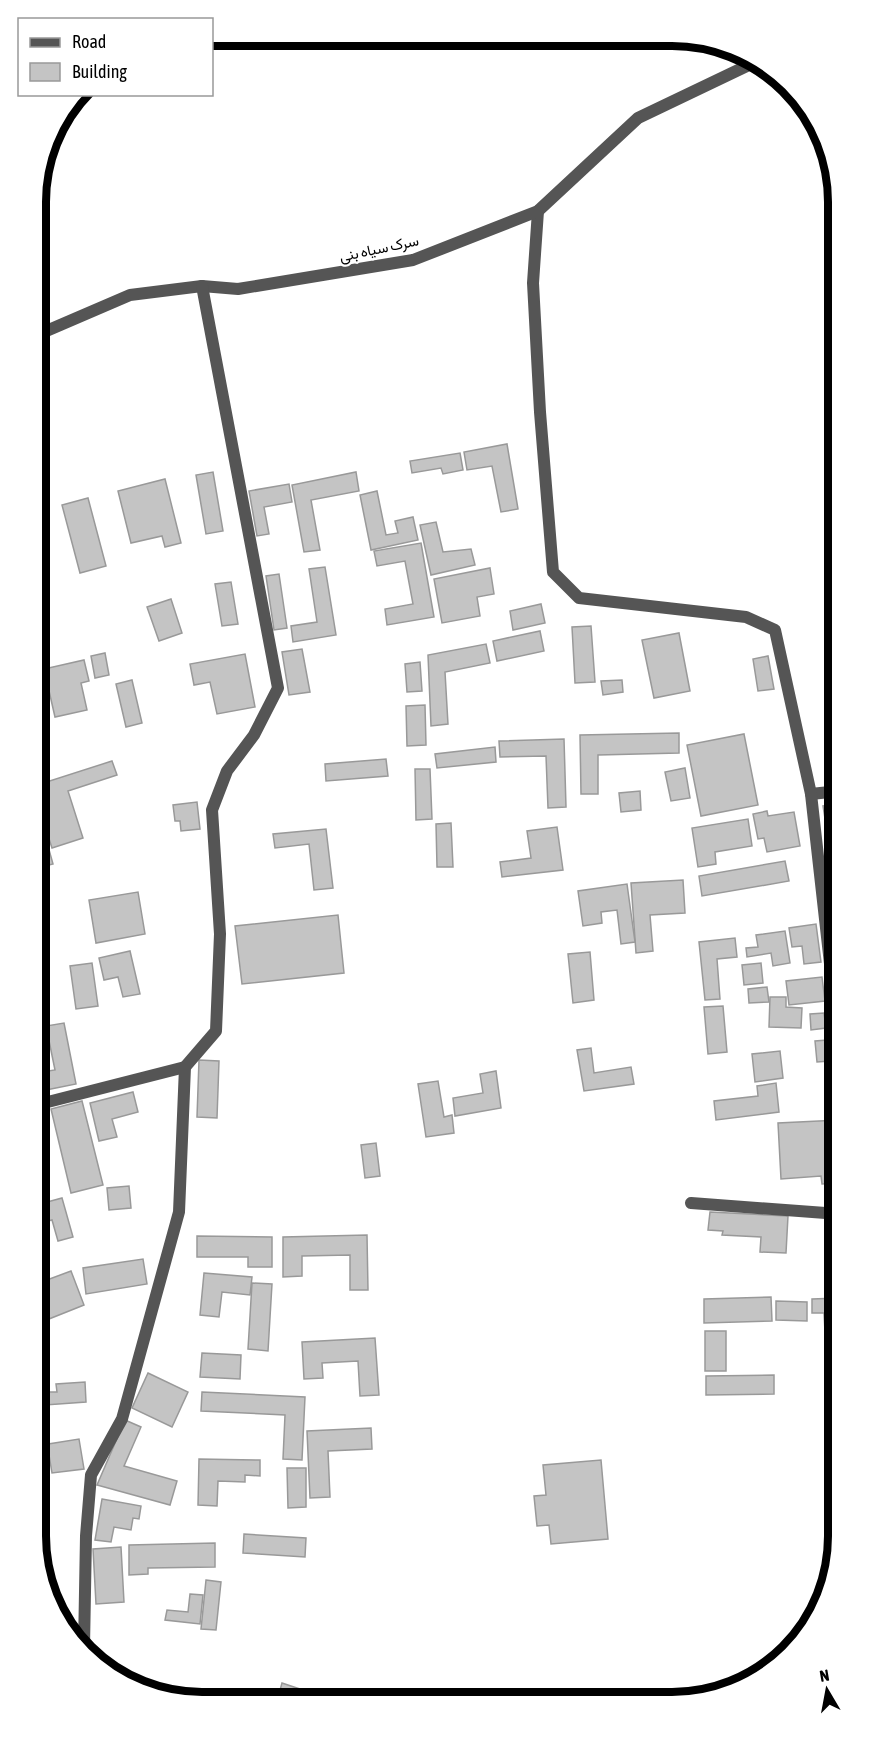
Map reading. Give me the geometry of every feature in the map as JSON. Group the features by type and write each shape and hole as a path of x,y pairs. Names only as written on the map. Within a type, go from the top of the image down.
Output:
{"street":[{"name":"سرک سیاه بنی","path":"47,331 130,295 202,286 238,288 413,260 538,211 638,118 747,66"},
{"path":"538,211 533,283 540,412 553,572 579,598 746,617 776,630 811,794 828,946"},
{"path":"46,1103 185,1067 216,1031 220,934 212,810 227,771 254,735 278,688 202,286"},
{"path":"811,794 828,792"},
{"path":"84,1637 86,1536 91,1475 122,1419 179,1212 185,1067"},
{"path":"691,1203 828,1213"}],"building":[{"path":"507,444 518,509 501,512 492,466 467,470 464,452"},
{"path":"460,453 463,470 443,474 441,468 412,473 410,461"},
{"path":"213,472 223,531 206,534 196,475"},
{"path":"356,472 359,491 311,500 320,550 304,552 292,485"},
{"path":"165,479 181,543 165,547 162,536 131,543 118,491"},
{"path":"289,484 292,502 264,507 269,534 257,536 249,491"},
{"path":"377,491 386,535 398,533 395,521 413,517 418,540 371,550 360,495"},
{"path":"88,498 106,566 80,573 62,505"},
{"path":"436,522 443,552 471,549 475,565 431,575 420,525"},
{"path":"421,543 434,617 387,625 385,609 413,604 405,561 377,566 374,551"},
{"path":"325,567 336,635 293,642 291,626 317,622 309,569"},
{"path":"490,568 494,594 477,597 480,616 442,623 434,579"},
{"path":"279,574 287,628 274,630 266,576"},
{"path":"231,582 238,624 222,626 215,584"},
{"path":"171,599 182,633 159,641 147,607"},
{"path":"541,604 545,623 513,630 510,611"},
{"path":"591,626 595,682 575,683 572,627"},
{"path":"540,631 544,651 497,661 493,641"},
{"path":"679,633 690,691 654,698 642,640"},
{"path":"486,644 490,663 445,672 448,724 431,726 428,655"},
{"path":"302,649 310,692 289,695 282,652"},
{"path":"105,653 109,675 95,678 91,656"},
{"path":"245,654 255,707 217,714 210,682 194,685 190,664"},
{"path":"768,656 774,689 758,691 753,659"},
{"path":"84,660 89,681 81,683 87,710 55,717 47,681 47,668"},
{"path":"420,662 422,691 407,692 405,664"},
{"path":"132,680 142,723 126,727 116,684"},
{"path":"622,680 623,692 603,695 601,681"},
{"path":"425,705 426,745 407,746 406,706"},
{"path":"679,733 679,753 598,755 598,794 581,794 580,735"},
{"path":"744,734 758,805 701,816 687,745"},
{"path":"564,739 566,807 548,808 546,756 500,757 499,741"},
{"path":"495,747 496,762 437,768 435,754"},
{"path":"386,759 388,776 326,781 325,764"},
{"path":"112,761 117,775 68,791 83,838 52,848 47,831 47,782"},
{"path":"685,768 690,798 671,801 665,772"},
{"path":"415,769 430,769 432,819 416,820"},
{"path":"640,791 641,810 621,812 619,793"},
{"path":"197,802 200,829 181,831 180,821 175,821 173,805"},
{"path":"828,805 828,838 823,806"},
{"path":"767,811 768,816 794,812 800,846 767,852 764,838 758,839 753,814"},
{"path":"748,819 752,846 715,852 716,864 698,867 692,828"},
{"path":"451,823 453,867 437,867 436,824"},
{"path":"557,827 563,870 502,877 500,862 531,858 527,831"},
{"path":"326,829 333,888 314,890 309,844 275,848 273,834"},
{"path":"47,841 53,864 46,866"},
{"path":"785,861 789,881 702,896 699,876"},
{"path":"683,880 685,913 650,915 653,951 636,953 631,883"},
{"path":"627,884 635,942 621,944 617,910 601,912 602,923 583,926 578,891"},
{"path":"138,892 145,934 96,943 89,900"},
{"path":"338,915 344,973 242,984 235,926"},
{"path":"816,924 821,962 804,964 802,946 792,947 789,928"},
{"path":"785,931 790,963 773,966 771,953 747,957 746,948 758,947 756,935"},
{"path":"735,938 737,957 717,959 720,999 705,1000 699,942"},
{"path":"130,951 140,994 123,997 118,977 104,980 99,958"},
{"path":"590,952 594,1000 573,1003 568,954"},
{"path":"92,963 98,1006 76,1009 70,966"},
{"path":"761,963 763,983 744,985 742,965"},
{"path":"822,977 825,1001 789,1005 786,981"},
{"path":"767,987 769,1002 749,1003 748,989"},
{"path":"770,997 786,997 786,1007 802,1008 801,1028 769,1027"},
{"path":"723,1006 727,1052 708,1054 704,1007"},
{"path":"824,1013 826,1028 811,1030 810,1014"},
{"path":"64,1023 76,1084 46,1090 46,1071 55,1070 46,1026"},
{"path":"827,1040 828,1061 817,1062 815,1041"},
{"path":"591,1048 594,1073 631,1067 634,1084 584,1091 577,1050"},
{"path":"780,1051 783,1078 755,1082 752,1054"},
{"path":"199,1060 219,1061 217,1118 197,1117"},
{"path":"496,1071 501,1108 455,1116 453,1098 483,1093 480,1074"},
{"path":"438,1081 444,1117 452,1115 454,1133 426,1137 418,1084"},
{"path":"776,1083 779,1112 716,1120 714,1101 758,1096 757,1086"},
{"path":"133,1092 138,1112 112,1119 117,1137 99,1141 90,1103"},
{"path":"82,1101 103,1185 71,1193 51,1109"},
{"path":"828,1121 828,1184 822,1184 821,1176 781,1179 778,1123"},
{"path":"376,1143 380,1176 365,1178 361,1145"},
{"path":"129,1186 131,1208 109,1210 107,1188"},
{"path":"62,1198 73,1237 58,1241 52,1220 46,1221 46,1202"},
{"path":"710,1212 788,1216 786,1253 760,1252 761,1237 722,1235 723,1231 708,1230"},
{"path":"367,1235 368,1290 350,1290 350,1255 302,1256 302,1276 283,1277 283,1237"},
{"path":"197,1236 272,1237 272,1267 248,1267 248,1257 197,1257"},
{"path":"143,1259 147,1284 86,1294 83,1268"},
{"path":"71,1271 84,1305 46,1320 46,1280"},
{"path":"204,1273 252,1277 250,1295 222,1292 219,1317 200,1315"},
{"path":"252,1283 272,1284 268,1351 248,1349"},
{"path":"771,1297 772,1321 704,1323 704,1299"},
{"path":"828,1298 828,1332 825,1332 824,1313 812,1313 812,1299"},
{"path":"776,1301 807,1302 807,1321 776,1320"},
{"path":"705,1331 726,1331 726,1371 705,1371"},
{"path":"375,1338 379,1395 360,1396 358,1361 322,1363 323,1378 304,1379 302,1342"},
{"path":"202,1353 241,1355 240,1379 200,1377"},
{"path":"148,1373 188,1392 172,1427 132,1408"},
{"path":"774,1375 774,1394 706,1395 706,1376"},
{"path":"85,1382 86,1402 46,1405 46,1392 57,1392 56,1384"},
{"path":"202,1392 305,1397 302,1460 283,1459 285,1415 201,1411"},
{"path":"125,1420 141,1427 124,1466 177,1481 170,1505 97,1485"},
{"path":"371,1428 372,1449 328,1451 330,1497 310,1498 307,1431"},
{"path":"79,1439 84,1469 52,1473 49,1455 46,1455 46,1444"},
{"path":"199,1459 260,1460 260,1476 245,1475 245,1482 218,1481 217,1506 198,1505"},
{"path":"601,1460 608,1539 551,1544 549,1525 537,1526 534,1496 546,1495 543,1465"},
{"path":"287,1468 306,1468 306,1507 288,1508"},
{"path":"102,1499 141,1506 139,1519 133,1518 131,1530 114,1527 111,1542 95,1540"},
{"path":"244,1534 306,1538 305,1557 243,1553"},
{"path":"215,1543 215,1567 148,1568 148,1574 129,1575 129,1545"},
{"path":"121,1547 124,1602 96,1604 93,1549"},
{"path":"206,1580 221,1582 216,1630 201,1629"},
{"path":"190,1594 203,1595 200,1624 165,1620 167,1610 188,1612"},
{"path":"282,1683 300,1689 299,1692 280,1692"}]}
